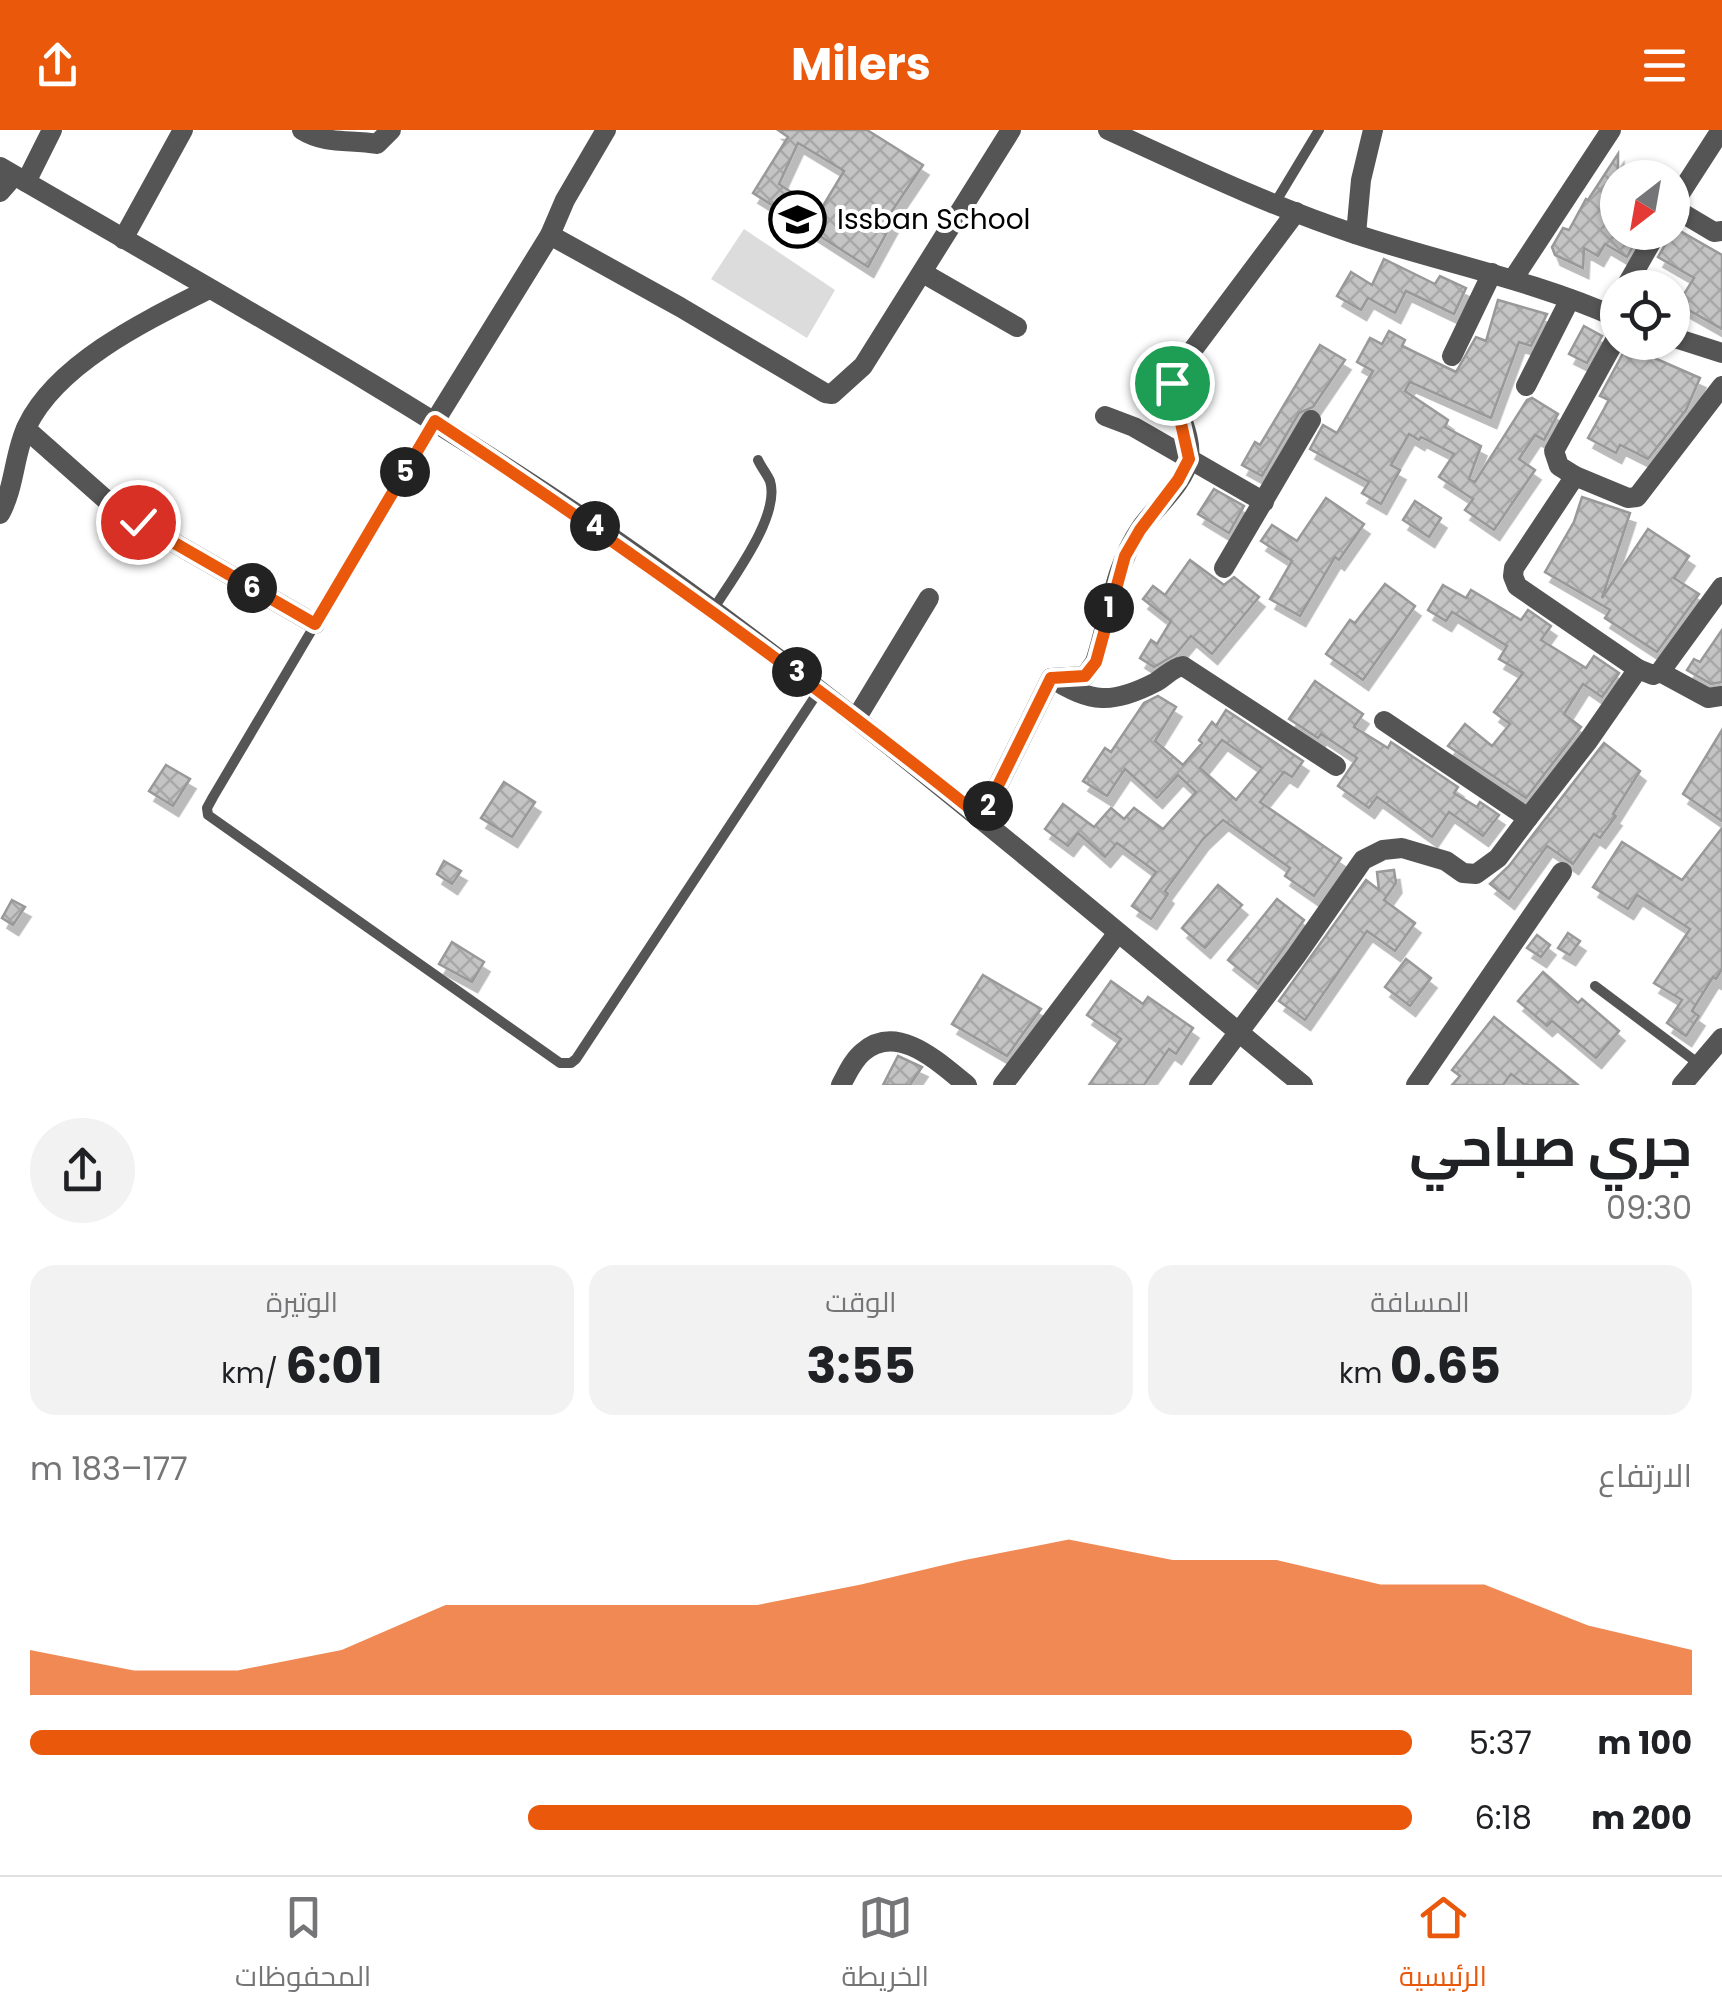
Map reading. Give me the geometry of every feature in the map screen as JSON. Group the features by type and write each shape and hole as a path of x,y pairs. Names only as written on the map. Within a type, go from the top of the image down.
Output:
{"street":[{"path":"0,192 52,130"},
{"path":"123,239 184,130"},
{"path":"302,130 322,140 377,144 391,130"},
{"path":"435,421 550,235 564,200 606,130"},
{"path":"550,235 825,394 837,391 862,366 1011,130"},
{"path":"1108,130 1356,234 1600,307"},
{"path":"1356,234 1361,180 1372,130"},
{"path":"1452,356 1503,276 1611,130"},
{"path":"1690,179 1721,130"},
{"path":"13,175 435,421 611,537 856,717 1303,1085"},
{"path":"1051,678 1085,676 1096,662 1125,556 1189,459 1178,402 1172,391 1174,375 1296,212"},
{"path":"1690,218 1714,232 1722,231"},
{"path":"923,272 1017,327"},
{"path":"0,514 26,429 45,398 104,348 209,289"},
{"path":"1526,386 1570,298"},
{"path":"1690,343 1722,353"},
{"path":"1605,360 1554,450 1559,466 1628,498 1637,498 1722,386"},
{"path":"1105,416 1134,427 1264,502"},
{"path":"1224,568 1312,420"},
{"path":"26,429 91,487 138,522 315,624"},
{"path":"1575,476 1514,568 1512,576 1517,586 1649,670 1708,698 1722,696"},
{"path":"1199,1085 1369,855 1402,848 1446,862 1463,873 1476,874 1498,858 1588,741 1722,587"},
{"path":"856,717 929,598"},
{"path":"1051,678 1079,696 1093,699 1139,689 1183,666 1336,766"},
{"path":"982,818 1051,678"},
{"path":"1384,721 1528,818"},
{"path":"1416,1085 1562,872"},
{"path":"1004,1085 1117,934"},
{"path":"1682,1085 1722,1038"},
{"path":"840,1085 860,1054 876,1043 899,1041 926,1053 966,1085"}],"lane":[{"path":"1275,203 1319,130"},
{"path":"435,421 212,798 208,815 560,1063 571,1063 576,1058 820,689"},
{"path":"713,611 761,530 770,506 770,483 758,460"},
{"path":"1595,986 1698,1064"}],"shaded area":[{"path":"744,229 835,290 807,338 711,279"}],"building":[{"path":"778,130 867,130 923,165 886,220 892,223 868,267 753,193 788,137","holes":["798,143 844,171 820,211 779,184"]},
{"path":"1600,182 1602,250 1598,256 1584,248 1583,268 1555,255 1552,247 1563,228 1569,230"},
{"path":"1690,237 1722,255 1722,329 1690,311 1690,284 1694,278 1690,270 1680,270 1658,257 1662,250 1690,250"},
{"path":"1384,259 1435,284 1440,276 1466,288 1454,314 1406,291 1395,313 1368,298 1361,310 1337,296 1351,272 1372,285"},
{"path":"1498,300 1547,314 1531,346 1519,342 1491,418 1410,382 1405,391 1448,420 1445,427 1481,446 1469,479 1475,482 1527,400 1532,398 1558,414 1544,440 1535,435 1519,459 1535,470 1494,530 1465,510 1473,499 1439,477 1454,454 1421,437 1419,440 1409,434 1391,465 1400,470 1381,504 1362,493 1369,482 1310,449 1323,425 1337,433 1373,371 1357,362 1370,338 1382,344 1389,331 1405,340 1402,346 1456,372 1476,337 1486,341"},
{"path":"1584,326 1600,335 1587,363 1569,354"},
{"path":"1320,345 1345,360 1313,407 1299,413 1262,476 1242,465 1255,442 1260,445"},
{"path":"1619,360 1659,360 1700,378 1686,410 1648,459 1620,445 1616,453 1588,438 1609,400 1600,396"},
{"path":"1214,489 1244,506 1229,533 1198,514"},
{"path":"1582,497 1630,513 1602,598 1648,529 1689,556 1674,578 1699,594 1657,652 1605,618 1610,610 1545,572 1574,522"},
{"path":"1326,498 1364,524 1339,560 1335,557 1300,616 1270,599 1292,561 1261,541 1272,525 1297,541"},
{"path":"1415,501 1441,518 1429,537 1403,520"},
{"path":"1190,560 1224,585 1234,577 1259,597 1212,654 1191,636 1176,654 1154,667 1140,658 1151,640 1157,644 1171,621 1143,599 1153,586 1165,595"},
{"path":"1385,584 1415,606 1363,680 1326,654 1350,620 1355,623"},
{"path":"1443,585 1466,598 1471,590 1521,620 1528,610 1551,626 1541,640 1586,668 1594,656 1619,673 1602,697 1583,684 1564,714 1581,727 1526,798 1448,746 1465,724 1492,746 1510,724 1494,712 1523,673 1499,659 1507,646 1452,612 1446,621 1428,610"},
{"path":"1722,630 1722,682 1711,684 1687,670 1694,659 1700,662"},
{"path":"1315,681 1363,714 1354,727 1388,748 1391,742 1458,787 1454,793 1477,807 1480,802 1499,815 1483,836 1449,812 1432,837 1377,797 1369,808 1338,786 1357,758 1289,719"},
{"path":"1158,696 1176,707 1155,741 1183,765 1202,743 1199,740 1212,722 1216,726 1226,710 1303,761 1292,777 1284,772 1260,802 1341,858 1314,896 1285,876 1290,868 1223,820 1203,839 1165,891 1168,894 1151,919 1132,906 1156,872 1117,843 1105,857 1078,833 1068,846 1045,829 1063,804 1094,827 1111,808 1124,819 1134,808 1163,829 1196,792 1178,775 1157,798 1125,769 1107,796 1083,781 1105,748 1111,752 1144,703","holes":["1222,740 1262,768 1236,800 1200,768"]},
{"path":"1722,730 1722,821 1683,794"},
{"path":"1604,743 1640,771 1613,814 1616,816 1600,838 1594,834 1573,864 1547,846 1509,899 1490,884 1509,866"},
{"path":"166,765 190,779 173,806 149,791"},
{"path":"504,782 535,802 512,837 481,818"},
{"path":"1722,828 1722,969 1692,1011 1699,1016 1686,1036 1667,1023 1682,1000 1654,983 1690,929 1637,895 1628,909 1593,887 1622,842 1682,880"},
{"path":"444,861 461,871 452,884 437,874"},
{"path":"1394,870 1396,883 1384,900 1415,923 1395,951 1367,931 1305,1020 1279,1001 1366,880 1379,890 1377,872"},
{"path":"1218,885 1242,905 1205,948 1182,928"},
{"path":"1277,899 1304,920 1258,984 1228,960"},
{"path":"12,900 25,907 13,925 2,918"},
{"path":"1568,933 1580,941 1570,955 1558,948"},
{"path":"1537,935 1550,945 1541,957 1527,948"},
{"path":"452,942 484,962 472,982 439,964"},
{"path":"1406,959 1431,978 1410,1006 1385,987"},
{"path":"1543,972 1578,1003 1582,999 1619,1031 1596,1058 1552,1021 1547,1026 1518,1001"},
{"path":"983,975 1041,1009 1007,1056 952,1024"},
{"path":"1111,981 1143,1004 1148,997 1193,1028 1176,1054 1169,1049 1144,1085 1089,1085 1121,1039 1087,1015"},
{"path":"1494,1017 1578,1085 1525,1085 1511,1074 1503,1085 1452,1085 1460,1076 1452,1070"},
{"path":"898,1056 922,1067 910,1085 883,1085"}],"place":[{"name":"Issban School","path":"798,219"}],"route":[{"path":"138,522 315,624 435,421 611,537 713,611 820,689 982,818 1051,678 1085,676 1096,662 1125,556 1189,459 1172,383"}]}
